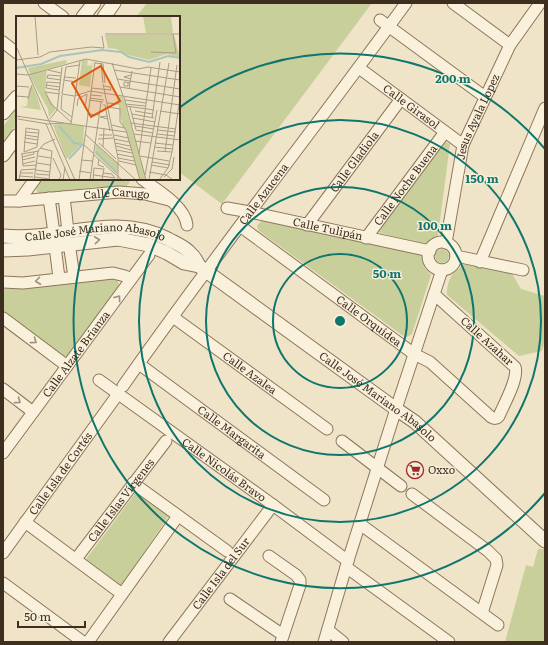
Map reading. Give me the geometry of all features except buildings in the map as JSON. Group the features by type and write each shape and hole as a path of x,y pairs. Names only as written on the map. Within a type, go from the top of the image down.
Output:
{"street":[{"path":"44,3 62,16"},
{"path":"84,16 94,3"},
{"path":"105,16 114,3"},
{"name":"Calle Azucena","path":"121,390 173,317 203,269 240,226 359,68 385,24 406,3"},
{"path":"453,3 510,45"},
{"name":"Jesus Ayala Lopez","path":"446,243 462,145 510,45 537,4"},
{"path":"385,24 484,97"},
{"path":"3,42 16,52"},
{"name":"Calle Girasol","path":"359,68 462,145"},
{"path":"3,113 16,98"},
{"name":"Calle Gladiola","path":"307,225 401,99"},
{"path":"480,262 545,108"},
{"name":"Calle Noche Buena","path":"366,238 445,132"},
{"path":"3,155 16,137"},
{"path":"18,201 33,180"},
{"path":"143,180 182,211 187,225"},
{"name":"Calle Carugo","path":"3,201 119,192 144,194 169,200"},
{"path":"64,197 74,277"},
{"path":"49,198 59,278"},
{"name":"Calle Tulipán","path":"226,208 430,251"},
{"name":"Calle Orquídea","path":"240,226 414,354 430,362 491,417 496,418"},
{"name":"Calle José Mariano Abasolo","path":"3,250 22,249 54,239 111,227 125,227 148,231 169,240 191,253 203,269 415,422 545,541"},
{"name":"Calle José Mariano Abasolo","path":"3,239 24,237 54,239"},
{"path":"446,243 453,248 456,256 454,264 450,268 442,270 430,264 428,255 435,245 446,243"},
{"name":"Calle Alzate Brianza","path":"3,453 149,255"},
{"path":"456,256 522,270"},
{"path":"324,642 396,409 442,270"},
{"path":"3,282 22,282 113,273 131,279"},
{"name":"Calle Azahar","path":"434,294 515,367 515,379 499,416 496,418"},
{"name":"Calle Azalea","path":"173,317 326,430"},
{"path":"3,318 67,366"},
{"name":"Calle Margarita","path":"139,364 324,500"},
{"name":"Calle Nicolás Bravo","path":"99,380 121,390 273,505 449,642"},
{"path":"3,390 33,412"},
{"name":"Calle Isla de Cortés","path":"3,553 121,390"},
{"name":"Calle Islas Vírgenes","path":"76,559 166,441"},
{"path":"342,441 401,486"},
{"path":"133,484 227,552"},
{"path":"412,494 488,551 496,559 497,565 482,613"},
{"name":"Calle Isla del Sur","path":"169,642 273,505"},
{"path":"88,642 178,516"},
{"path":"25,522 122,594"},
{"path":"360,524 498,625"},
{"path":"230,600 282,639 300,585 300,580 296,575 269,556"},
{"path":"3,584 83,642"},
{"path":"328,630 343,642"}],"green space":[{"path":"147,3 372,3 222,204 180,173 180,16 137,16"},
{"path":"16,110 16,125 3,143 3,126"},
{"path":"446,142 450,144 438,236 424,244 380,233 379,231 381,226"},
{"path":"40,180 130,180 129,184 125,187 94,187 42,194 37,192 37,186"},
{"path":"263,220 421,254 424,267 431,275 412,334 407,337 402,335 259,231 257,227 258,224"},
{"path":"439,249 445,249 449,253 449,259 445,263 439,263 435,259 435,253"},
{"path":"463,264 511,272 521,289 545,296 545,341 542,351 519,356 447,295 449,280"},
{"path":"113,278 118,281 119,286 68,356 59,354 3,312 3,289 36,287"},
{"path":"137,491 170,514 121,586 86,559"},
{"path":"538,549 545,549 545,642 505,642 526,565 533,567"}],"place":[{"name":"Oxxo","path":"415,470"}]}
